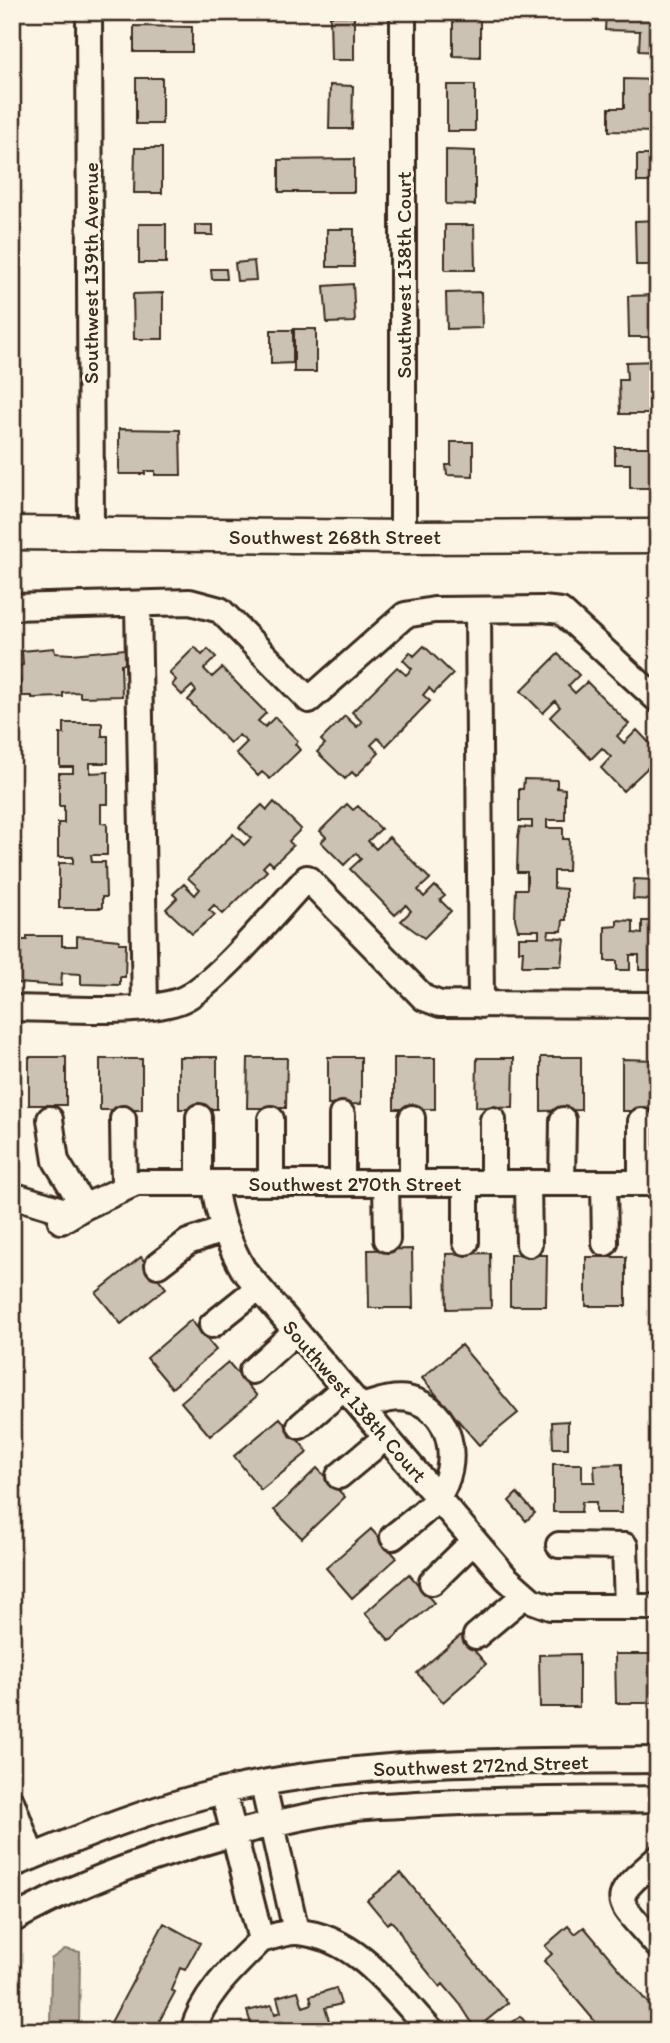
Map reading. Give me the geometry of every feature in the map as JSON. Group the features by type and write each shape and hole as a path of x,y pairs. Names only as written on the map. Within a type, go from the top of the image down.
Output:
{"main road":[{"name":"Southwest 268th Street","path":"12,533 403,537 658,536"}],"street":[{"name":"Southwest 139th Avenue","path":"89,12 91,534"},
{"name":"Southwest 138th Court","path":"403,12 403,537"},
{"path":"12,607 190,602 220,610 309,700 405,615 434,610 561,611 655,688"},
{"path":"138,604 145,1008"},
{"path":"478,612 481,1004"},
{"path":"12,1008 145,1008 180,1001 204,987 307,878 424,998 440,1004 658,1006"},
{"path":"342,1115 342,1183"},
{"name":"Southwest 138th Court","path":"199,1117 206,1183 223,1230 243,1269 474,1541 528,1598"},
{"path":"412,1118 412,1183"},
{"path":"50,1119 56,1161 73,1213"},
{"path":"123,1119 124,1187"},
{"path":"271,1119 271,1183"},
{"path":"493,1119 493,1183"},
{"path":"562,1183 563,1120"},
{"path":"641,1121 649,1183"},
{"name":"Southwest 270th Street","path":"73,1213 136,1183 649,1183"},
{"path":"386,1183 387,1239"},
{"path":"466,1183 466,1242"},
{"path":"528,1183 529,1244"},
{"path":"604,1183 605,1243"},
{"path":"12,1195 73,1213"},
{"path":"159,1265 188,1242 223,1230"},
{"path":"212,1325 258,1288"},
{"path":"252,1371 296,1331"},
{"path":"300,1426 344,1388"},
{"path":"361,1408 388,1399 407,1399 426,1406 442,1420 451,1440 451,1465 438,1498 393,1537"},
{"path":"339,1476 386,1437"},
{"path":"432,1582 474,1541"},
{"path":"559,1545 625,1546 627,1607"},
{"path":"476,1636 528,1598 551,1607 658,1607"},
{"name":"Southwest 272nd Street","path":"22,1861 92,1832 223,1791 361,1769 458,1761 658,1760"},
{"path":"263,1785 274,1824 296,1931"},
{"path":"223,1791 261,1940"},
{"name":"Southwest 272nd Street","path":"12,1920 37,1906 104,1878 234,1833 351,1809 459,1802 658,1799"},
{"path":"12,1803 22,1861"},
{"path":"658,1857 623,1889 620,1898 624,1907 658,1946"},
{"path":"193,2031 197,2018 214,1990 261,1940 296,1931 331,1939 363,1958 431,2031"}],"shaded area":[{"path":"65,1949 80,1952 79,2031 50,2031 51,1959"}],"building":[{"path":"453,12 480,12 480,57 453,56"},
{"path":"606,12 658,13 658,52 639,51 640,31 605,30"},
{"path":"330,16 354,16 354,60 331,60"},
{"path":"134,26 192,27 192,52 134,52"},
{"path":"136,78 162,78 162,124 136,124"},
{"path":"624,79 658,80 658,132 609,131 609,108 624,108"},
{"path":"330,85 353,86 352,129 329,129"},
{"path":"447,85 475,85 475,131 447,131"},
{"path":"135,148 162,148 162,193 134,193"},
{"path":"446,150 475,151 475,205 446,204"},
{"path":"637,155 658,155 658,182 637,182"},
{"path":"354,159 354,192 279,192 279,160"},
{"path":"658,220 658,265 636,265 635,221"},
{"path":"139,224 166,224 166,263 139,263"},
{"path":"195,225 213,225 213,235 195,235"},
{"path":"445,225 474,225 475,270 445,270"},
{"path":"327,229 354,229 354,267 327,267"},
{"path":"254,261 256,280 237,281 235,263"},
{"path":"211,269 226,269 227,279 212,279"},
{"path":"353,284 355,322 327,323 324,286"},
{"path":"481,292 482,328 447,329 446,293"},
{"path":"163,293 163,339 134,339 133,294"},
{"path":"658,295 658,337 629,337 628,296"},
{"path":"294,329 316,329 316,372 294,372"},
{"path":"271,330 293,330 293,363 271,364"},
{"path":"658,361 658,414 620,414 619,380 627,380 626,362"},
{"path":"119,429 180,430 181,475 155,475 155,471 145,471 145,474 119,474"},
{"path":"451,442 473,442 473,476 447,475 446,465 451,465"},
{"path":"615,447 658,447 658,488 630,488 630,464 615,464"},
{"path":"424,646 453,674 434,693 429,688 423,695 430,701 386,746 378,738 371,745 379,753 356,776 352,772 345,779 317,752 325,744 321,740 345,716 357,727 362,722 352,712 397,667 406,675 412,669 403,660 410,652 414,656"},
{"path":"195,647 202,655 208,649 216,657 204,669 212,677 222,668 266,713 258,721 265,727 275,717 298,741 295,744 300,750 270,779 262,772 258,776 236,753 247,742 239,735 230,743 188,700 196,691 192,686 182,695 172,685 176,680 169,673"},
{"path":"54,648 55,653 71,654 125,649 126,664 121,664 122,696 80,697 80,692 63,693 63,697 32,698 21,696 20,678 14,679 15,693 12,694 12,650 17,650 18,666 23,665 22,651"},
{"path":"558,654 579,675 568,686 575,693 587,682 629,724 617,736 624,743 637,730 658,752 658,758 623,791 601,768 611,757 602,748 591,759 550,717 560,707 555,701 543,713 521,691"},
{"path":"64,723 102,723 102,736 108,736 108,763 90,763 90,773 108,772 108,804 101,804 101,823 107,824 107,855 91,855 92,862 105,862 106,897 102,897 102,908 59,908 59,863 73,863 73,857 58,857 58,823 64,823 64,806 59,806 59,773 73,773 73,767 60,767 60,734 64,734"},
{"path":"524,779 557,780 557,788 565,789 565,820 547,820 547,828 563,828 563,839 569,839 568,871 554,871 554,888 566,889 566,920 563,920 562,931 549,931 548,937 564,938 561,966 522,966 523,951 519,951 519,937 539,937 539,930 518,930 515,919 516,889 527,889 527,872 517,872 518,837 520,827 532,828 532,821 519,821 519,789 523,789"},
{"path":"274,802 301,829 289,841 293,846 273,865 269,861 263,867 267,871 223,914 214,905 209,910 215,915 192,934 166,909 177,898 173,894 184,884 195,895 200,889 188,878 233,834 244,845 251,838 239,827 262,805 267,810"},
{"path":"347,804 353,810 358,806 381,829 368,841 376,849 389,837 430,879 418,890 424,897 435,886 445,896 440,900 451,911 424,938 401,921 411,911 406,905 395,915 350,869 361,859 356,853 344,865 321,842 326,837 320,831"},
{"path":"634,879 655,880 655,900 633,899"},
{"path":"617,920 633,921 633,933 642,934 642,921 658,921 658,970 639,970 639,955 630,955 630,970 617,970 617,961 605,961 605,927 617,926"},
{"path":"27,936 62,936 62,946 77,946 77,936 119,940 119,943 126,943 125,977 120,977 120,985 81,984 81,974 62,973 61,986 17,983 17,971 12,971 12,956 18,957 18,940 27,940"},
{"path":"29,1057 66,1057 66,1105 29,1105"},
{"path":"179,1057 217,1057 217,1109 179,1109"},
{"path":"328,1057 361,1057 361,1104 328,1105"},
{"path":"541,1057 581,1057 581,1110 541,1111"},
{"path":"248,1058 287,1058 286,1108 247,1108"},
{"path":"394,1058 435,1058 435,1109 394,1109"},
{"path":"477,1058 514,1058 513,1108 476,1107"},
{"path":"100,1059 142,1059 142,1110 100,1110"},
{"path":"622,1059 658,1060 658,1111 622,1111"},
{"path":"412,1249 413,1308 369,1308 368,1250"},
{"path":"490,1253 491,1308 447,1309 446,1254"},
{"path":"510,1255 547,1255 546,1306 510,1306"},
{"path":"141,1257 166,1288 121,1324 96,1293"},
{"path":"586,1257 626,1257 626,1306 586,1306"},
{"path":"191,1320 216,1350 172,1388 147,1358"},
{"path":"461,1345 518,1413 479,1445 422,1378"},
{"path":"228,1362 257,1396 210,1436 181,1402"},
{"path":"280,1418 308,1452 261,1490 234,1456"},
{"path":"568,1421 568,1448 553,1448 552,1422"},
{"path":"553,1464 582,1464 582,1482 595,1482 594,1465 622,1464 622,1513 596,1513 596,1502 582,1502 581,1512 553,1512"},
{"path":"317,1468 345,1497 302,1538 274,1510"},
{"path":"517,1493 535,1513 526,1521 509,1501"},
{"path":"371,1529 397,1558 352,1598 326,1568"},
{"path":"409,1574 434,1603 390,1641 365,1613"},
{"path":"461,1635 486,1664 443,1702 417,1673"},
{"path":"579,1654 579,1707 540,1707 539,1655"},
{"path":"615,1654 657,1654 657,1703 616,1703"},
{"path":"401,1873 508,2003 476,2029 460,2004 443,1984 440,1987 410,1950 396,1926 391,1921 387,1924 367,1900"},
{"path":"164,1923 200,1943 185,1970 180,1968 171,1990 175,1992 154,2031 122,2031 110,2024"},
{"path":"568,1926 575,1934 584,1927 658,2015 658,2031 603,2031 544,1961 552,1954 545,1946"},
{"path":"336,1988 341,2004 325,2008 332,2030 265,2031 264,2028 253,2031 247,2011 272,2005 275,2014 281,2012 277,1997 298,1991 303,2007 312,2004 310,1996"},
{"path":"520,2016 533,2031 502,2031"}]}
